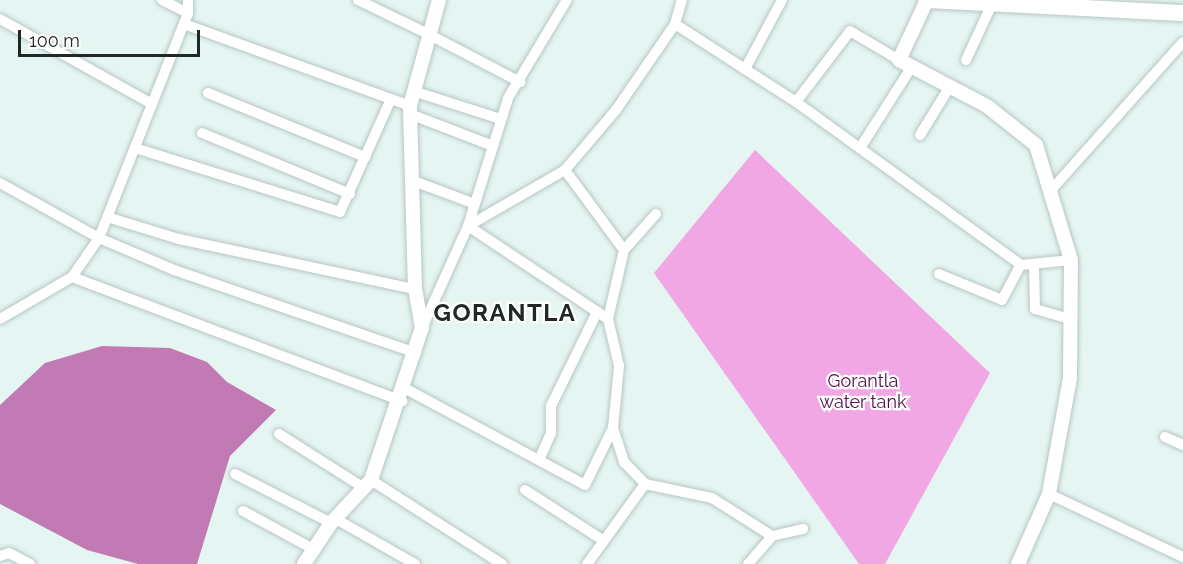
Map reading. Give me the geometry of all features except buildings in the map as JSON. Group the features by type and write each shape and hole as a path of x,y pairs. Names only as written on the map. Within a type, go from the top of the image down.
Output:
{"main road":[{"path":"927,0 1183,12"}],"street":[{"path":"162,0 186,18 391,99 410,110 493,146"},
{"path":"0,319 72,277 99,238 186,18 188,0"},
{"path":"358,0 520,82"},
{"path":"422,328 415,289 410,110 426,33 430,0"},
{"path":"426,33 439,0"},
{"path":"304,564 333,521 367,484 404,395 422,328 468,226 501,119 567,0"},
{"path":"468,226 565,170 616,110 675,24 682,0"},
{"path":"745,69 782,0"},
{"path":"860,148 905,64 927,0"},
{"path":"966,60 992,4"},
{"path":"0,18 152,104"},
{"path":"675,24 796,102 1022,264 1034,267 1071,260"},
{"path":"796,102 850,31 1018,128 1036,145 1053,188 1071,260 1070,378 1049,494 1018,564"},
{"path":"1053,188 1183,42"},
{"path":"414,86 501,119"},
{"path":"920,135 949,88"},
{"path":"208,93 365,157"},
{"path":"135,148 337,212 350,194 391,99"},
{"path":"202,133 350,194"},
{"path":"565,170 624,250"},
{"path":"411,180 475,204"},
{"path":"0,183 99,238 187,275 416,353"},
{"path":"72,277 404,395 539,460 585,485 613,428 619,366 608,319 624,250 656,214"},
{"path":"107,217 190,241 415,289"},
{"path":"468,226 608,319"},
{"path":"939,274 1002,300 1022,264"},
{"path":"1034,267 1035,309 1071,319"},
{"path":"539,460 551,433 551,406 597,312"},
{"path":"613,428 624,462 645,484 712,498 772,536"},
{"path":"279,434 502,564"},
{"path":"1165,437 1183,445"},
{"path":"235,474 415,564"},
{"path":"587,564 601,539 645,484"},
{"path":"525,490 601,539"},
{"path":"1049,494 1183,557"},
{"path":"243,511 313,549"},
{"path":"748,564 772,536 803,529"},
{"path":"0,556 9,553 30,564"}],"green space":[{"name":"Gorantla water tank","path":"755,150 990,373 885,564 859,564 654,273"}],"shaded area":[{"path":"102,346 170,348 207,362 227,382 276,410 230,456 197,564 138,564 87,550 0,504 0,405 45,363"}],"district":[{"name":"GORANTLA","path":"505,313"}]}
